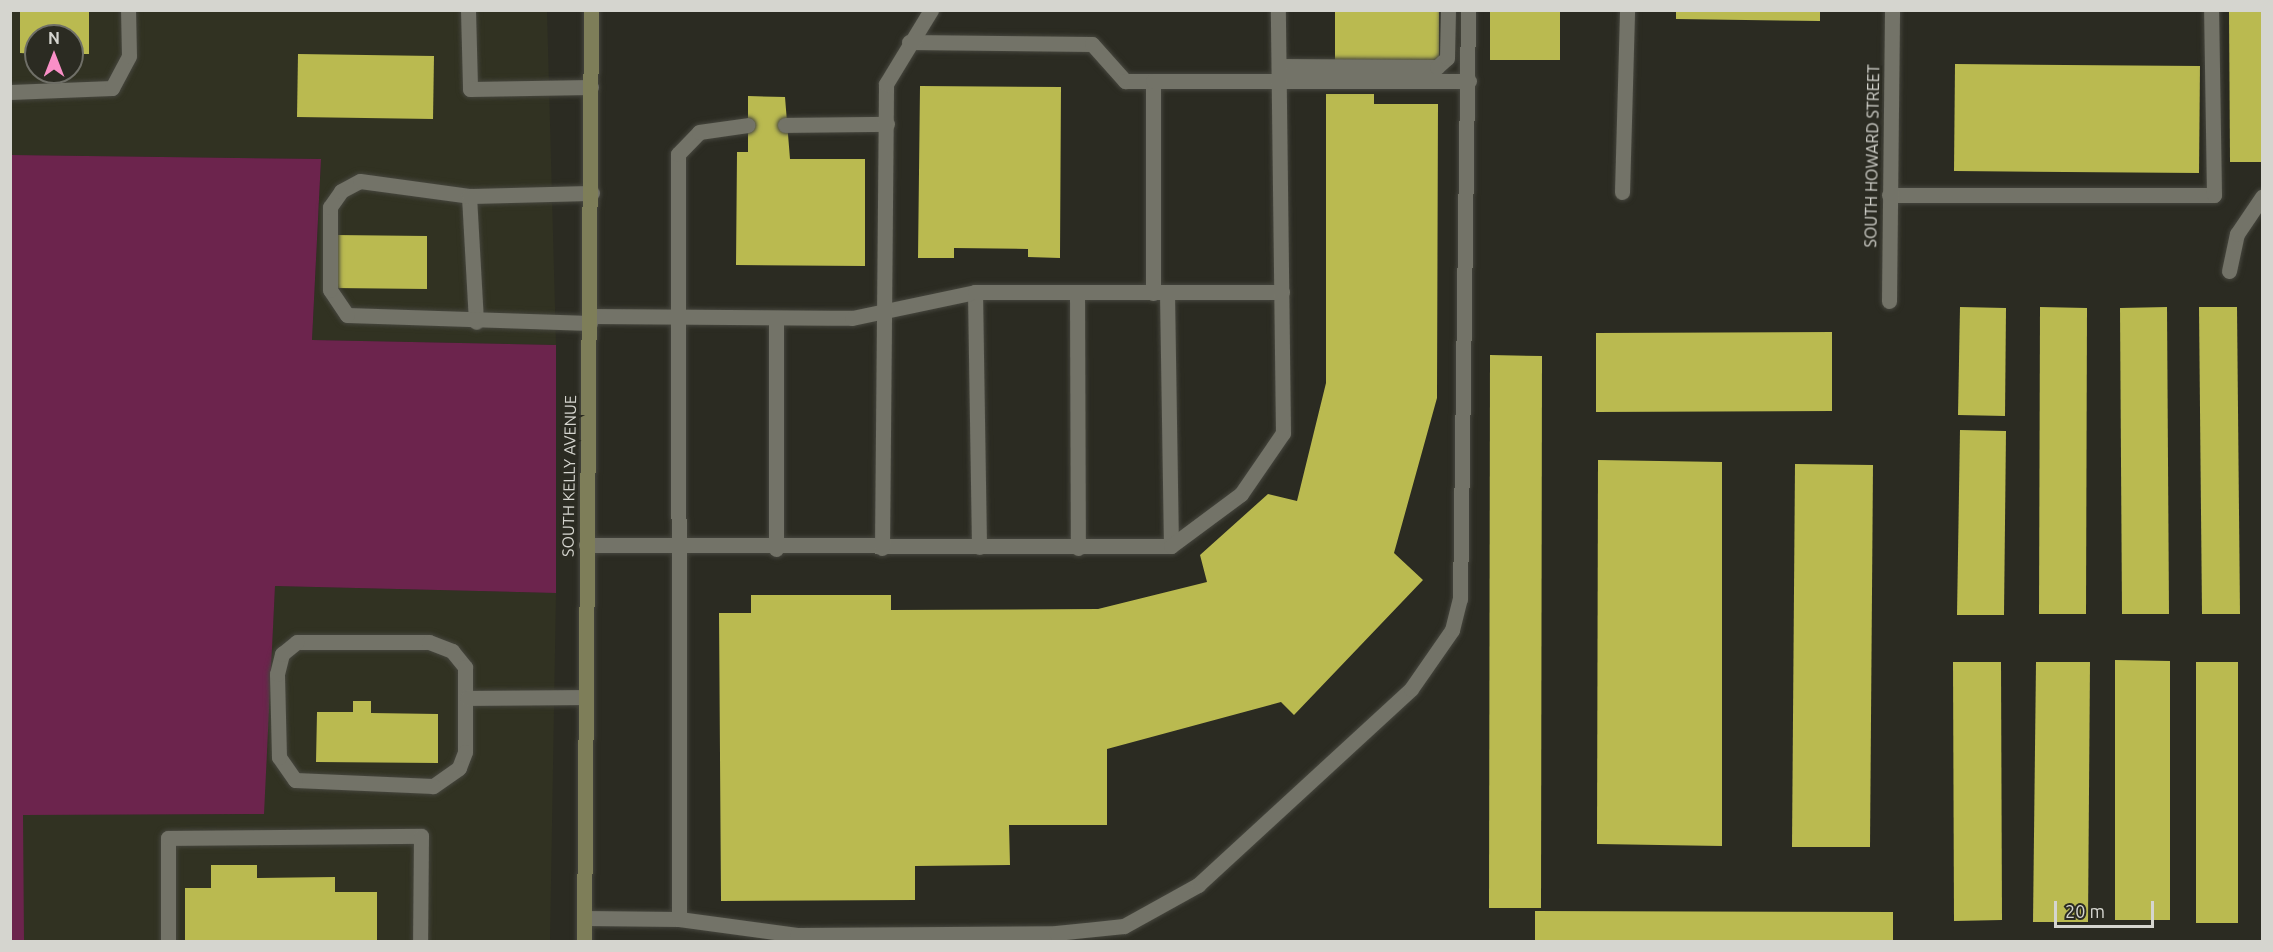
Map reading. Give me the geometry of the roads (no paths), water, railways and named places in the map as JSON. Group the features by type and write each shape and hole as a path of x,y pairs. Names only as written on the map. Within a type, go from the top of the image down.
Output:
{"main road":[{"name":"SOUTH KELLY AVENUE","path":"584,942 584,697 592,193 591,10"}],"street":[{"path":"10,92 112,88 129,56 128,10"},
{"path":"468,10 470,89 591,87"},
{"path":"882,548 880,315 886,84 909,42 931,10"},
{"path":"586,545 678,549 1171,546 1241,494 1283,433 1278,10"},
{"path":"909,42 1092,44 1125,81 1437,67 1447,58 1448,10"},
{"path":"584,918 679,919 797,935 1056,933 1124,926 1198,885 1411,689 1452,630 1460,599 1469,81 1468,10"},
{"path":"1622,192 1627,10"},
{"name":"SOUTH HOWARD STREET","path":"1889,301 1892,10"},
{"path":"1889,195 2214,195 2211,10"},
{"path":"1280,73 1469,81"},
{"path":"1153,81 1171,546"},
{"path":"785,125 886,124"},
{"path":"679,919 676,321 678,154 684,142 699,132 748,125"},
{"path":"592,193 469,196 360,181 350,185 330,207 330,290 347,315 476,322 676,321 880,315 930,298 975,292 1282,292"},
{"path":"469,196 476,322"},
{"path":"2229,270 2237,234 2262,197"},
{"path":"975,292 979,547"},
{"path":"1077,293 1078,548"},
{"path":"776,319 776,549"},
{"path":"297,642 441,645 465,667 467,698 465,752 459,768 433,786 305,784 288,773 279,757 279,663 297,642"},
{"path":"467,698 584,697"},
{"path":"168,942 168,838 421,836 420,942"}]}
